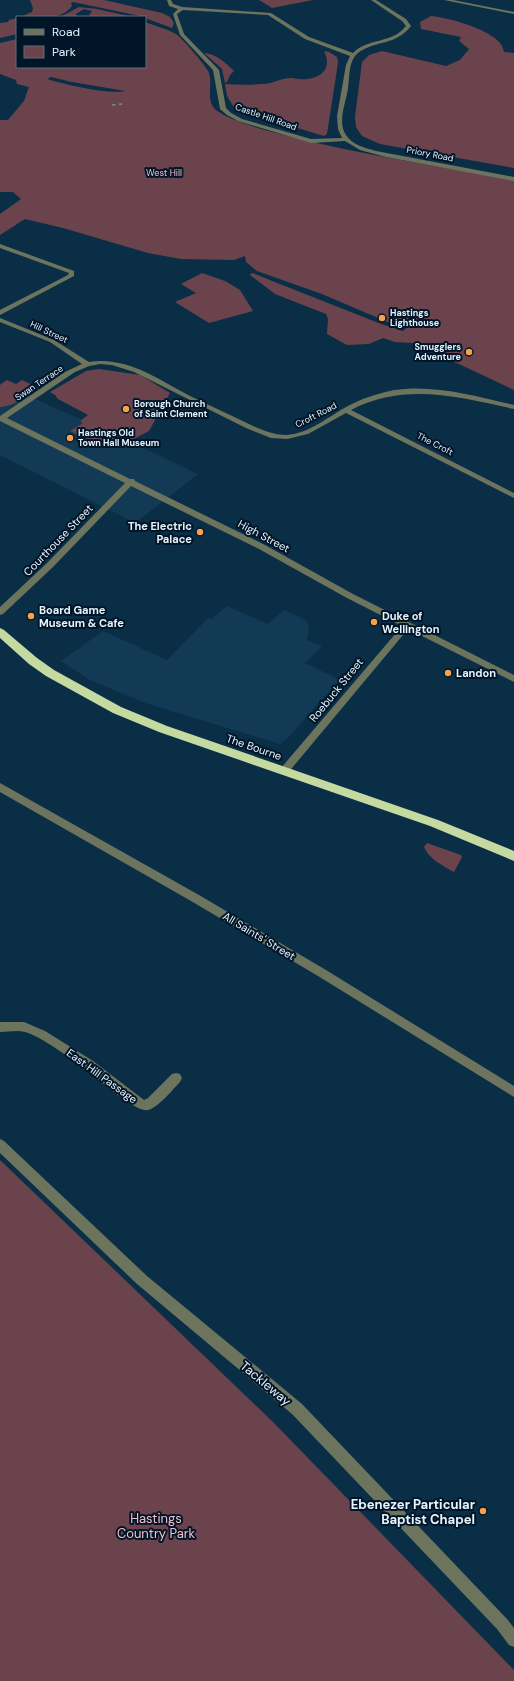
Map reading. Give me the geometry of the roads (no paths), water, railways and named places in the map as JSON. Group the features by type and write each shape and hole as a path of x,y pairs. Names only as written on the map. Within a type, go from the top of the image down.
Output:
{"highway":[{"name":"The Bourne","path":"0,632 33,661 50,673 117,710 163,729 434,823 514,856"}],"street":[{"path":"169,0 172,5 182,8 269,14 307,38 353,55"},
{"path":"346,139 339,125 346,90 348,66 353,55 361,50 396,38 405,32 409,26 404,20 373,0"},
{"path":"446,0 514,13"},
{"name":"Castle Hill Road","path":"182,8 175,14 176,21 182,34 216,70 223,109 229,114 240,120 311,141 346,139"},
{"name":"Priory Road","path":"346,139 360,148 369,151 514,179"},
{"path":"0,246 61,266 72,272 71,276 0,313"},
{"name":"Hill Street","path":"0,320 52,341 88,364"},
{"name":"Croft Road","path":"88,364 109,363 142,373 180,394 250,427 274,435 286,437 300,434 362,402 392,391 413,390 439,392 514,407"},
{"name":"Swan Terrace","path":"1,418 61,378 88,364"},
{"name":"The Croft","path":"346,410 514,496"},
{"name":"High Street","path":"1,418 268,550 338,589 514,679"},
{"name":"Courthouse Street","path":"0,612 43,572 131,481"},
{"name":"Roebuck Street","path":"284,771 407,625"},
{"name":"All Saints' Street","path":"0,788 195,898 322,973 514,1092"},
{"name":"East Hill Passage","path":"0,1028 24,1027 41,1034 89,1064 118,1088 142,1105 148,1105 152,1102 176,1078"},
{"name":"Tackleway","path":"0,1145 142,1280 297,1409 497,1619 514,1640"}],"railway":[{"path":"112,105 122,104"}],"place":[{"name":"Hastings Lighthouse","path":"382,318"},
{"name":"Smugglers Adventure","path":"469,352"},
{"name":"Borough Church of Saint Clement","path":"126,409"},
{"name":"Hastings Old Town Hall Museum","path":"70,438"},
{"name":"The Electric Palace","path":"200,532"},
{"name":"Board Game Museum & Cafe","path":"31,616"},
{"name":"Duke of Wellington","path":"374,622"},
{"name":"Landon","path":"448,673"},
{"name":"Ebenezer Particular Baptist Chapel","path":"483,1511"}],"park label":[{"name":"West Hill","path":"164,173"},
{"name":"Hastings Country Park","path":"156,1526"}]}
